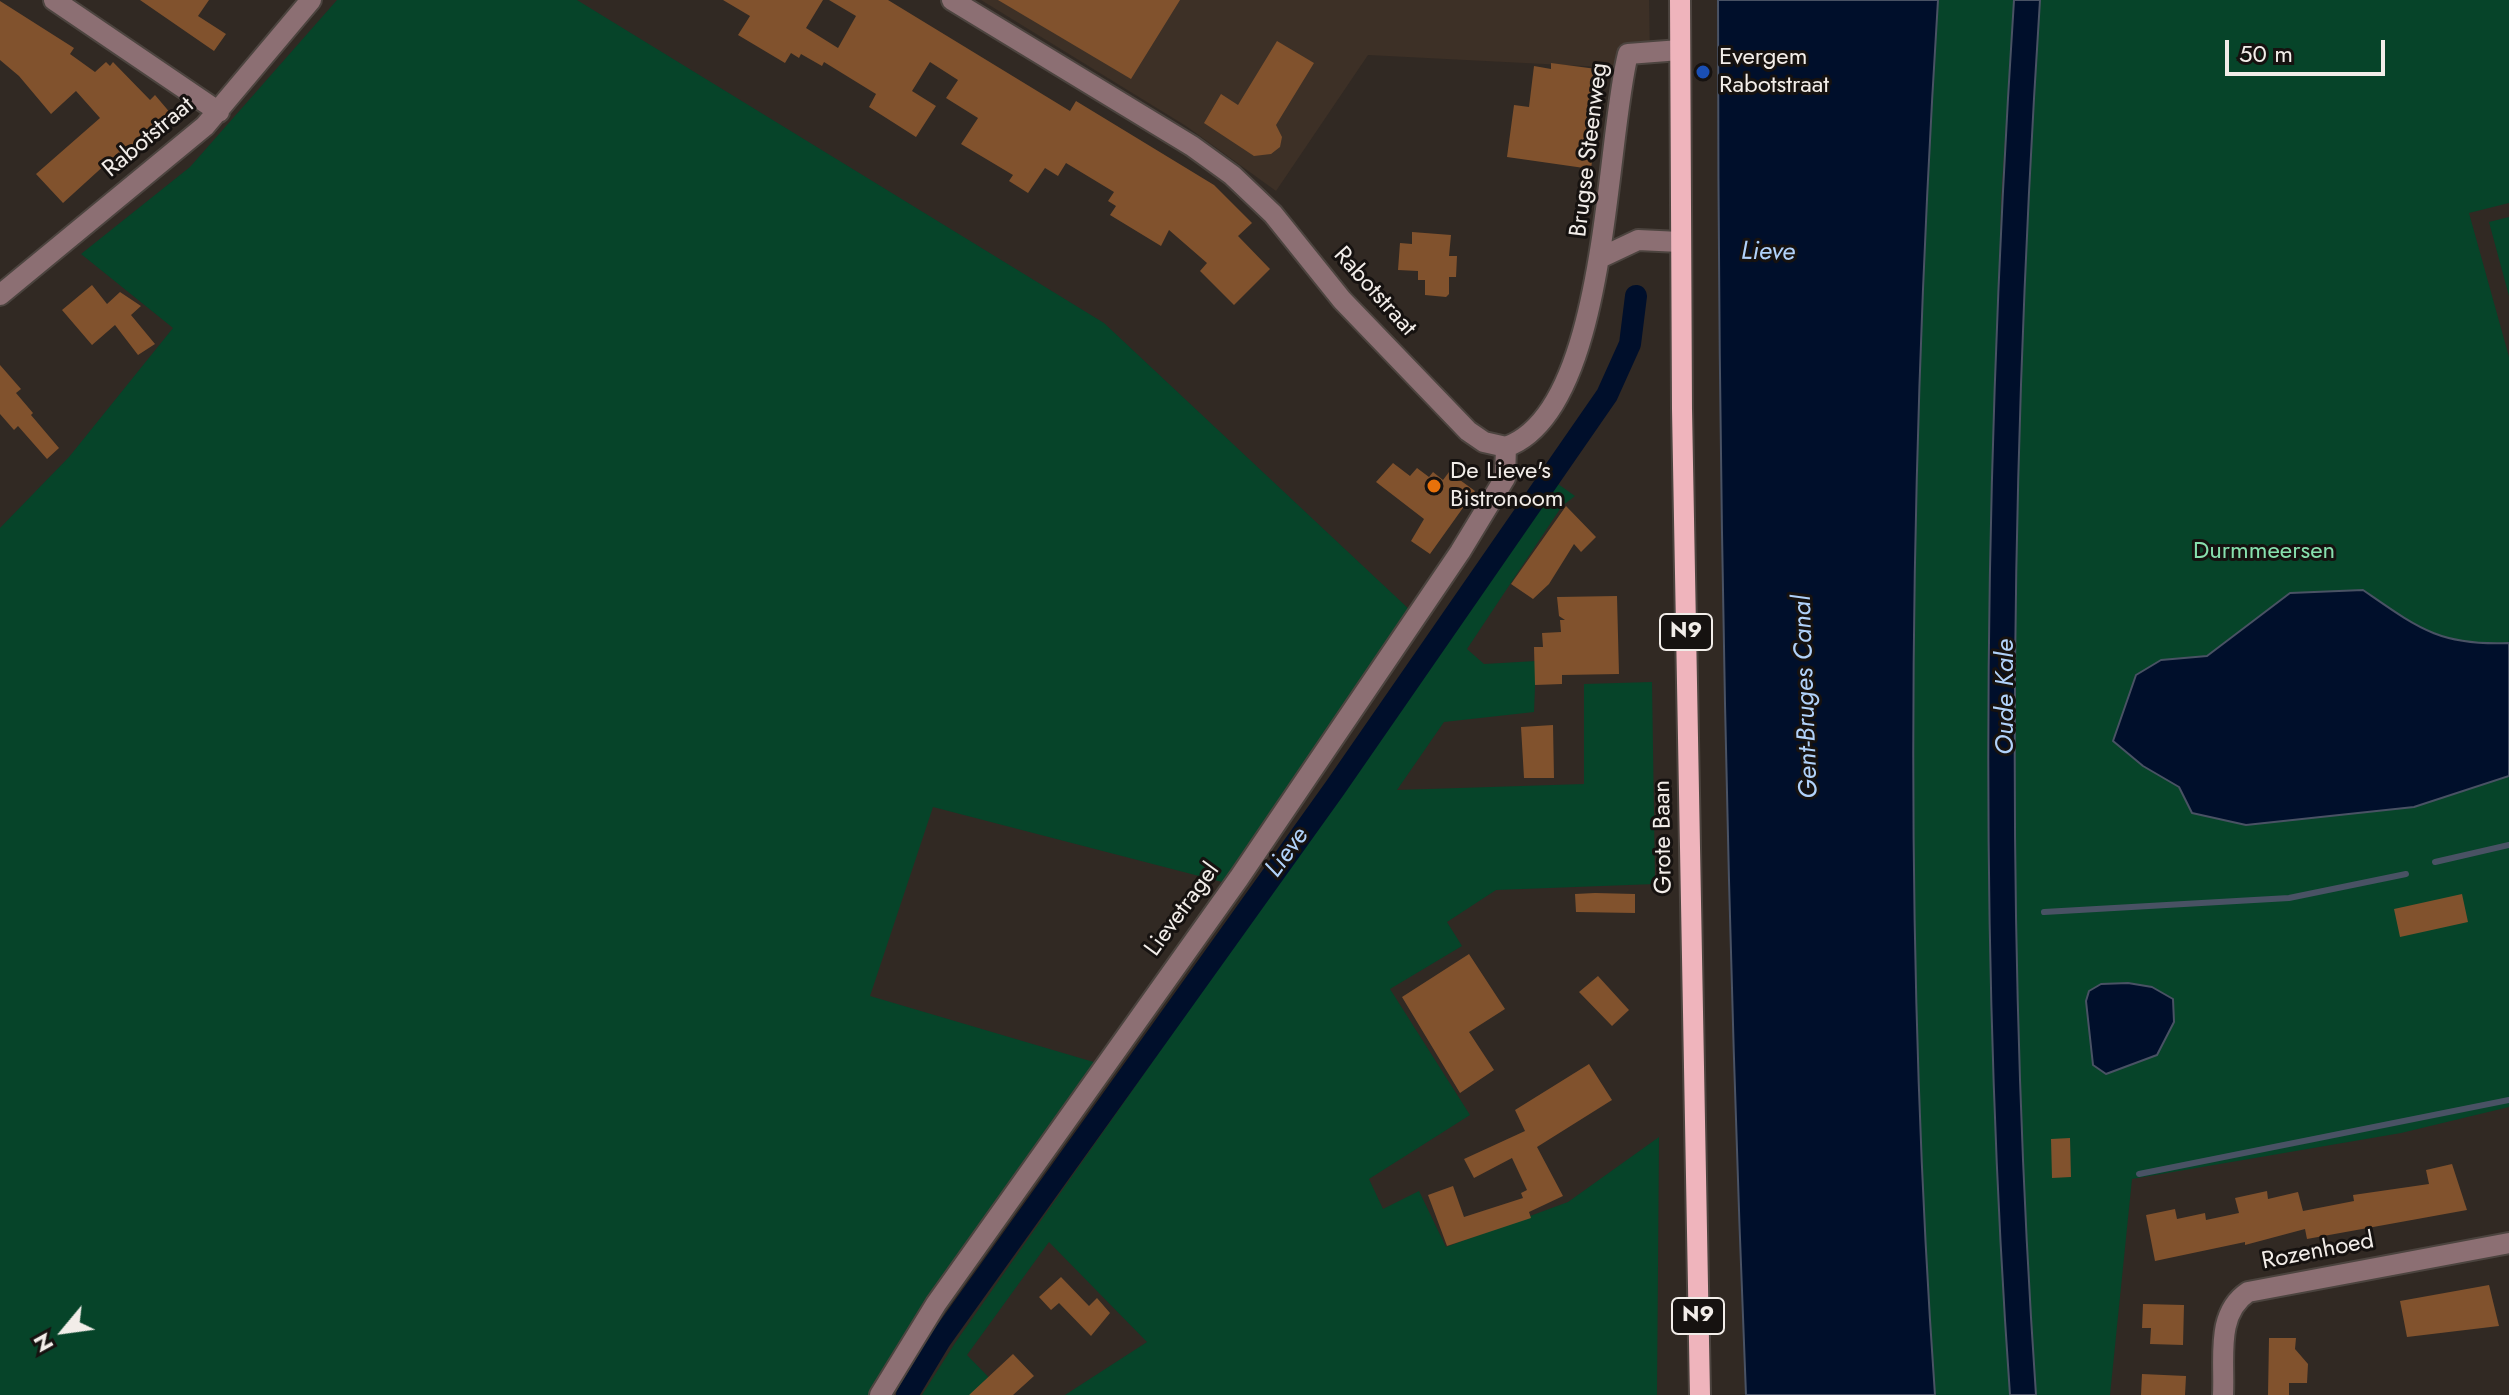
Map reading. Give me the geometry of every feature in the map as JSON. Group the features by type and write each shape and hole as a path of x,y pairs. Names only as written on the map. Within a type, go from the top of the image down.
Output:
{"main road":[{"name":"N9","path":"1680,0 1680,242"},
{"name":"Grote Baan","path":"1680,242 1700,1395"}],"street":[{"path":"54,0 219,112"},
{"name":"Rabotstraat","path":"0,295 219,112 311,0"},
{"name":"Rabotstraat","path":"952,0 1192,146 1232,175 1273,214 1342,300 1468,431 1484,442 1506,447"},
{"name":"Brugse Steenweg","path":"1602,257 1628,54 1680,50"},
{"path":"1506,447 1530,434 1564,382 1602,257 1638,240 1680,242"},
{"name":"Lievetragel","path":"880,1395 936,1304 1239,878 1427,603 1505,478 1506,447"},
{"name":"Rozenhoed","path":"2223,1395 2226,1314 2234,1302 2248,1292 2509,1243"}],"shaded area":[{"path":"981,0 1649,0 1650,59 1603,67 1368,55 1276,191 1186,126"}],"green space":[{"path":"337,0 577,0 1104,323 1411,611 1226,883 933,807 870,996 1097,1063 870,1395 0,1395 0,528 69,457 173,328 81,254 190,167"},
{"path":"1938,0 2014,0 2001,199 1991,605 2002,1283 2010,1395 1935,1395 1924,1221 1917,1047 1913,698 1921,348"},
{"name":"Durmmeersen","path":"2040,0 2509,0 2509,203 2469,213 2509,357 2509,1107 2401,1133 2132,1179 2110,1395 2036,1395 2025,1221 2018,1047 2014,698 2022,348"},
{"path":"2509,217 2509,296 2489,222"},
{"path":"1558,484 1575,496 1562,506 1467,649 1484,664 1536,661 1534,712 1444,722 1397,790 1584,784 1584,684 1652,682 1655,884 1496,890 1447,922 1462,946 1390,989 1470,1115 1369,1179 1383,1209 1419,1191 1446,1247 1568,1202 1659,1137 1657,1395 1065,1395 1147,1342 1049,1242 967,1355 1006,1395 922,1395 955,1343"}],"water":[{"name":"Gent-Bruges Canal","path":"1718,0 1938,0 1921,348 1913,698 1917,1047 1935,1395 1746,1395 1725,698"},
{"name":"Oude Kale","path":"2014,0 2040,0 2022,348 2015,698 2019,1047 2036,1395 2010,1395 1992,1047 1989,872 1988,698 1996,348"},
{"path":"2363,590 2399,615 2447,638 2509,643 2509,776 2414,807 2246,825 2192,813 2179,787 2143,766 2113,741 2136,675 2161,660 2207,656 2290,593"},
{"path":"2128,983 2152,987 2173,999 2174,1022 2157,1055 2106,1074 2093,1065 2086,1001 2089,991 2101,984"}],"building":[{"path":"140,0 209,0 198,16 226,34 214,51"},
{"path":"723,0 823,0 806,28 838,48 856,16 829,0 888,0 1070,111 1076,101 1214,185 1252,223 1238,236 1270,269 1234,305 1200,271 1207,263 1169,230 1161,246 1110,215 1116,206 1108,201 1114,192 1066,163 1058,176 1045,168 1028,193 1009,181 1013,175 961,144 978,118 946,98 958,80 930,62 912,91 936,106 916,137 869,107 876,94 824,62 822,66 801,54 799,58 791,53 785,63 738,35 750,16"},
{"path":"998,0 1180,0 1131,79"},
{"path":"0,1 74,48 70,54 95,72 106,62 110,66 113,62 150,100 155,95 172,115 123,157 119,152 63,203 36,174 100,118 76,91 51,114 19,76 0,60"},
{"path":"1277,41 1314,63 1276,125 1282,137 1280,147 1271,154 1254,156 1204,123 1221,94 1238,105"},
{"path":"1551,63 1604,70 1591,169 1507,157 1514,105 1529,107 1534,66 1551,69"},
{"path":"1412,232 1451,235 1449,256 1457,256 1456,277 1449,277 1449,294 1446,297 1425,295 1425,280 1418,280 1418,271 1398,270 1400,243 1412,244"},
{"path":"92,285 107,304 120,292 141,306 131,315 155,344 138,355 115,325 92,345 62,310"},
{"path":"0,365 21,389 16,393 33,413 31,415 59,448 47,459 18,426 14,430 0,414"},
{"path":"1393,463 1410,476 1417,468 1429,477 1433,472 1443,480 1449,472 1475,491 1430,554 1411,541 1424,519 1376,482"},
{"path":"1566,506 1596,537 1581,552 1574,544 1549,584 1533,599 1511,584"},
{"path":"1617,596 1619,674 1562,675 1562,684 1535,685 1534,647 1543,647 1542,633 1561,632 1560,620 1565,620 1559,616 1557,597"},
{"path":"1553,725 1554,778 1524,778 1521,727"},
{"path":"1575,894 1635,894 1635,913 1576,912"},
{"path":"2462,894 2468,922 2400,937 2394,909"},
{"path":"1469,954 1505,1009 1469,1032 1494,1070 1460,1093 1402,997"},
{"path":"1598,976 1629,1010 1612,1026 1579,992"},
{"path":"1589,1064 1612,1100 1537,1147 1563,1196 1529,1212 1531,1218 1447,1246 1428,1195 1453,1186 1464,1217 1523,1198 1521,1193 1527,1190 1512,1158 1474,1178 1464,1159 1525,1131 1515,1110"},
{"path":"2070,1138 2071,1177 2052,1178 2051,1139"},
{"path":"2452,1164 2467,1210 2307,1239 2305,1229 2245,1245 2245,1242 2155,1261 2146,1215 2175,1209 2177,1219 2205,1213 2206,1220 2239,1213 2235,1198 2267,1191 2268,1199 2298,1192 2303,1211 2354,1201 2353,1195 2429,1184 2426,1170"},
{"path":"1061,1277 1089,1306 1097,1298 1110,1313 1091,1336 1059,1303 1051,1310 1039,1297"},
{"path":"2489,1285 2499,1326 2407,1337 2400,1301"},
{"path":"2143,1304 2184,1305 2183,1345 2150,1344 2151,1328 2142,1328"},
{"path":"2269,1338 2296,1338 2295,1349 2308,1364 2307,1383 2289,1383 2289,1395 2268,1395"},
{"path":"1013,1354 1034,1376 1013,1395 969,1395"},
{"path":"2142,1374 2186,1376 2185,1395 2141,1395"}],"waterway":[{"name":"Lieve","path":"907,1395 940,1340 1335,788 1607,395 1630,344 1636,296"},
{"path":"2435,862 2509,845"},
{"path":"2044,912 2289,898 2406,874"},
{"path":"2139,1174 2509,1100"}],"place":[{"name":"Evergem Rabotstraat","path":"1703,72"},
{"name":"De Lieve's Bistronoom","path":"1434,486"}]}
